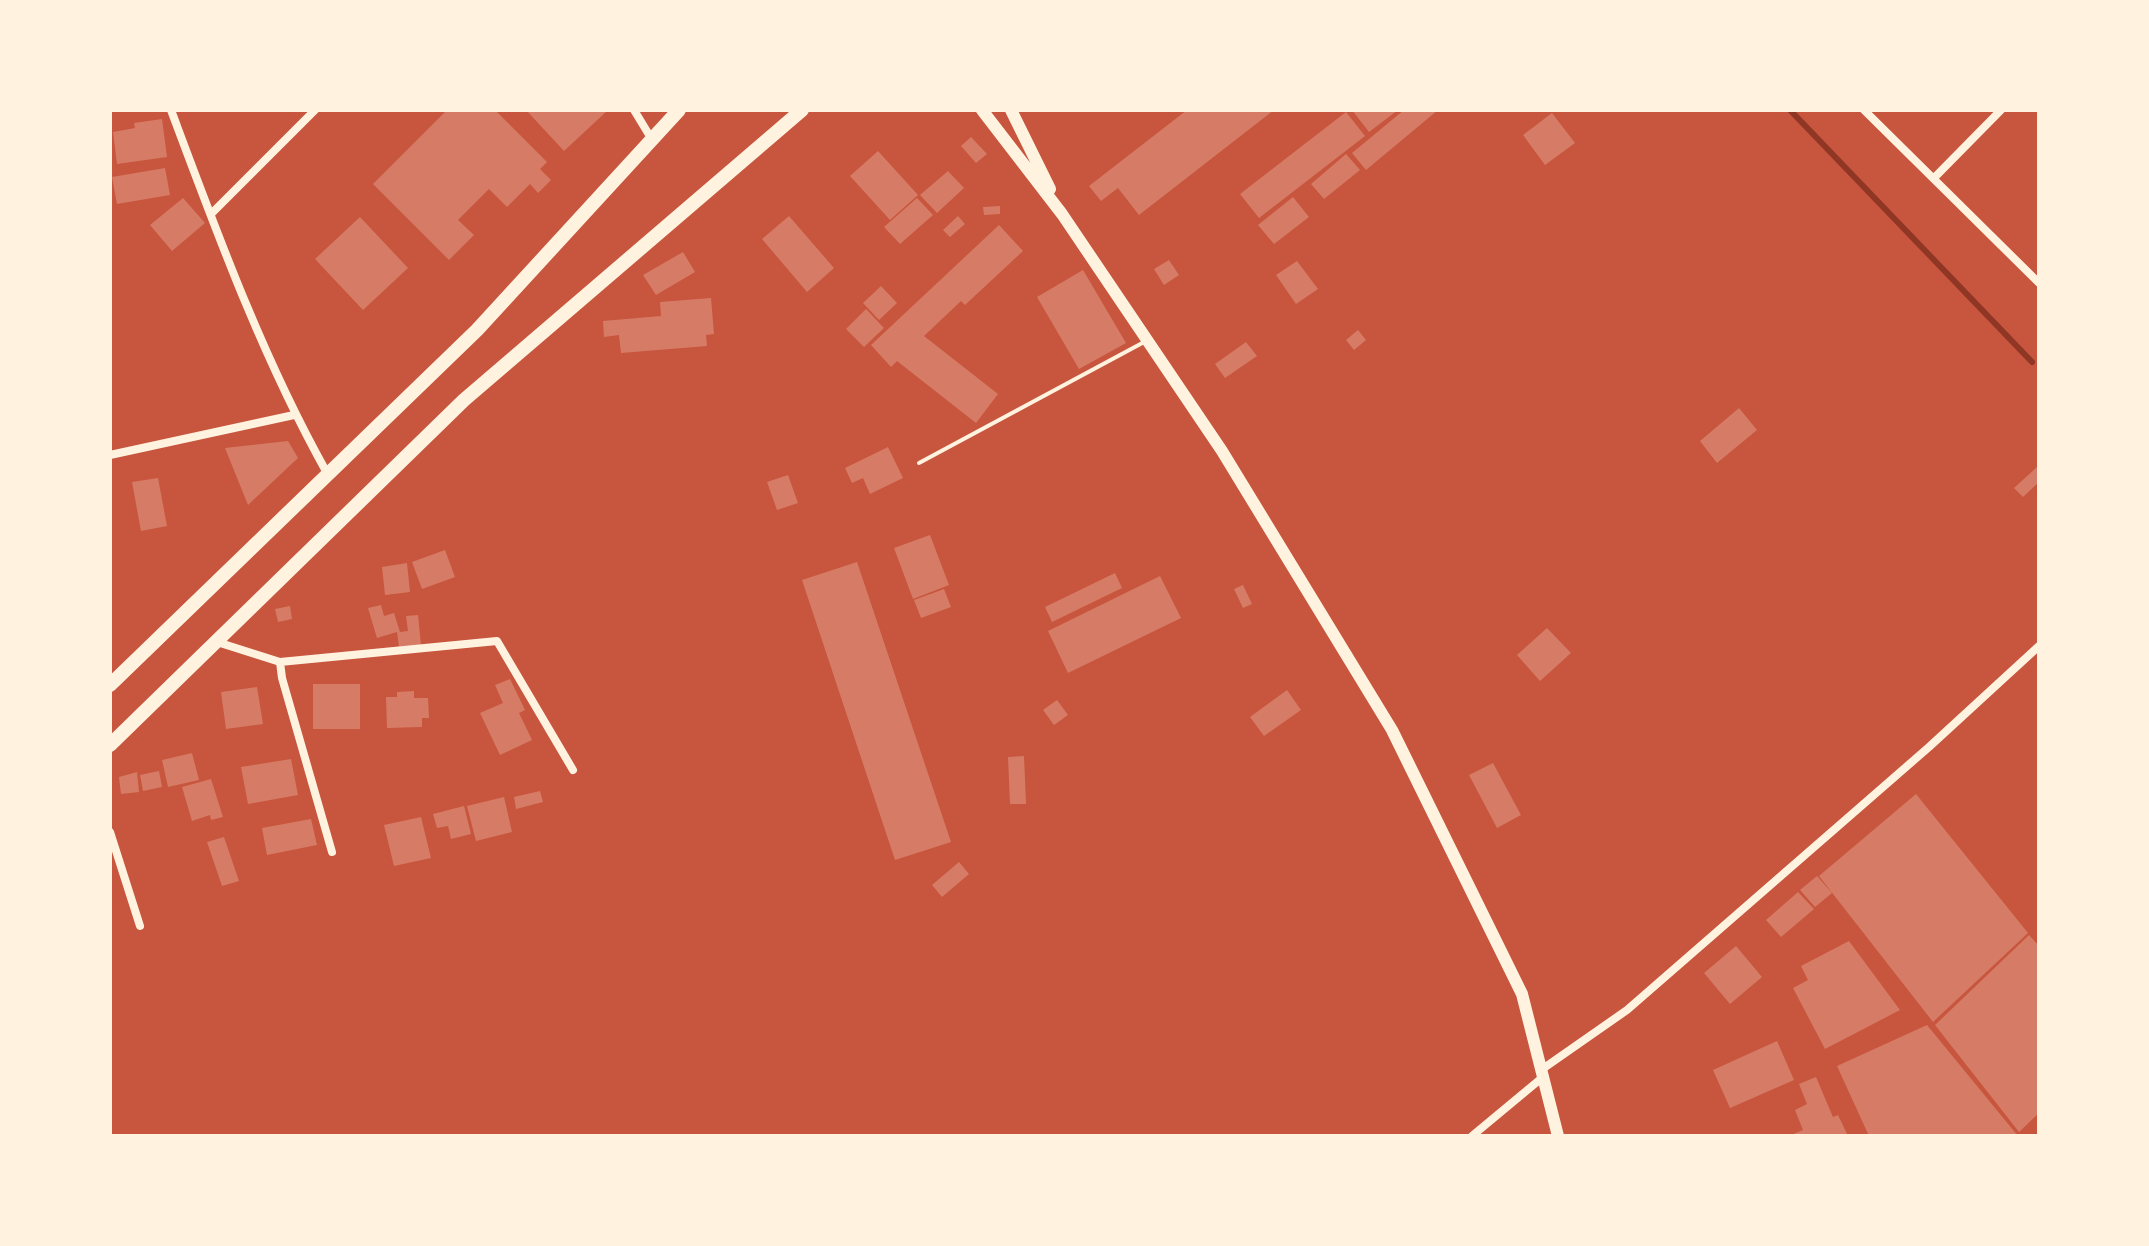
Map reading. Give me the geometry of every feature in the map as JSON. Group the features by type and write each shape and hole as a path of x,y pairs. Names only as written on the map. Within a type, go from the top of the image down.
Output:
{"highway":[{"path":"110,685 477,330 679,110"},
{"path":"110,745 464,400 802,110"}],"main road":[{"path":"982,110 1062,214 1222,451 1392,730 1522,994 1558,1136"},
{"path":"1011,110 1062,214"}],"street":[{"path":"171,110 294,415 327,473"},
{"path":"211,214 315,110"},
{"path":"634,110 651,138"},
{"path":"1864,110 2039,283"},
{"path":"1934,178 2001,110"},
{"path":"110,455 294,415"},
{"path":"217,642 280,662 497,641 573,770"},
{"path":"1472,1136 1542,1074 1627,1010 1917,758 2039,646"},
{"path":"280,662 332,852"},
{"path":"110,832 140,926"}],"lane":[{"path":"919,463 1148,340"}],"building":[{"path":"447,110 495,110 547,162 540,169 551,180 538,193 530,184 507,207 489,189 458,220 474,235 449,260 373,184"},
{"path":"526,110 608,110 564,151"},
{"path":"1187,110 1274,110 1139,215 1118,188 1101,201 1089,186"},
{"path":"1352,110 1398,110 1369,132"},
{"path":"1404,110 1438,110 1366,170 1352,153"},
{"path":"1346,112 1365,136 1259,218 1240,194"},
{"path":"1552,113 1575,143 1545,165 1523,135"},
{"path":"162,119 167,157 117,164 113,132 135,128 134,123"},
{"path":"971,137 987,154 976,163 961,146"},
{"path":"878,151 918,195 890,220 850,176"},
{"path":"1346,154 1360,170 1324,199 1311,184"},
{"path":"165,168 170,195 117,204 112,177"},
{"path":"948,171 964,188 937,213 920,195"},
{"path":"1293,197 1309,217 1274,244 1258,225"},
{"path":"183,198 205,223 172,251 150,225"},
{"path":"917,198 933,215 900,244 884,227"},
{"path":"1000,206 1000,214 984,215 983,207"},
{"path":"789,216 834,268 807,292 762,239"},
{"path":"958,216 965,224 950,237 943,230"},
{"path":"360,217 408,268 363,310 315,259"},
{"path":"999,225 1023,251 965,305 961,301 924,336 998,394 976,423 897,361 891,367 871,345"},
{"path":"683,252 695,272 656,295 643,275"},
{"path":"1169,260 1179,275 1164,285 1154,269"},
{"path":"1297,261 1318,289 1296,304 1276,275"},
{"path":"1083,270 1126,343 1079,369 1037,297"},
{"path":"881,286 897,303 879,320 863,303"},
{"path":"711,298 714,334 706,335 707,346 621,353 619,335 604,337 603,321 661,316 660,302"},
{"path":"866,309 884,328 864,347 846,329"},
{"path":"1358,330 1366,340 1354,350 1346,340"},
{"path":"1246,342 1257,356 1225,378 1215,364"},
{"path":"1739,408 1757,430 1717,463 1700,441"},
{"path":"288,441 298,458 248,505 225,448"},
{"path":"888,447 903,478 870,494 863,478 852,483 845,468"},
{"path":"2037,467 2039,482 2023,497 2014,488"},
{"path":"788,475 798,503 777,510 767,482"},
{"path":"158,478 167,526 141,531 132,482"},
{"path":"930,535 949,585 913,599 894,548"},
{"path":"445,550 455,577 422,589 412,562"},
{"path":"857,562 951,842 895,860 802,580"},
{"path":"407,563 410,592 385,595 382,567"},
{"path":"1115,573 1122,588 1052,622 1045,607"},
{"path":"1160,576 1181,618 1068,673 1048,631"},
{"path":"1243,585 1252,604 1243,608 1234,589"},
{"path":"944,589 951,607 921,618 914,600"},
{"path":"381,605 384,616 394,613 400,632 408,631 406,616 418,615 421,645 399,647 397,632 377,638 368,608"},
{"path":"290,606 292,619 278,622 275,609"},
{"path":"1547,628 1571,653 1540,681 1517,655"},
{"path":"510,679 525,710 519,713 532,740 500,755 480,713 503,703 495,685"},
{"path":"313,684 360,684 360,729 313,729"},
{"path":"257,687 263,724 226,729 221,692"},
{"path":"1287,690 1301,710 1264,736 1250,717"},
{"path":"414,691 414,698 428,698 429,718 422,718 422,727 387,728 386,697 397,697 397,692"},
{"path":"1057,700 1068,715 1054,725 1043,710"},
{"path":"192,753 199,780 168,787 162,760"},
{"path":"1024,756 1026,804 1010,804 1008,757"},
{"path":"291,759 298,795 248,804 241,767"},
{"path":"1493,763 1521,815 1497,828 1469,775"},
{"path":"159,771 162,787 143,791 140,775"},
{"path":"137,772 139,792 121,794 119,777"},
{"path":"211,779 223,817 211,820 210,815 192,821 182,787"},
{"path":"540,791 543,802 516,809 514,797"},
{"path":"1916,794 2028,933 1933,1022 1819,876"},
{"path":"504,797 512,832 476,841 467,806"},
{"path":"464,806 471,834 451,839 448,826 437,828 433,814"},
{"path":"421,817 431,858 394,866 384,825"},
{"path":"311,819 317,845 267,855 262,828"},
{"path":"224,837 239,881 222,886 207,842"},
{"path":"959,862 969,874 942,897 932,885"},
{"path":"1817,876 1832,893 1815,907 1800,890"},
{"path":"1798,892 1814,909 1781,937 1766,920"},
{"path":"2029,935 2039,946 2039,1113 2019,1132 1935,1025"},
{"path":"1849,941 1900,1010 1825,1049 1793,988 1808,980 1801,966"},
{"path":"1736,946 1762,977 1730,1004 1704,973"},
{"path":"1927,1025 2018,1136 1869,1136 1837,1066"},
{"path":"1777,1041 1794,1080 1730,1108 1713,1070"},
{"path":"1816,1077 1833,1117 1838,1115 1848,1136 1789,1136 1803,1130 1795,1110 1807,1104 1799,1084"}],"waterway":[{"path":"1790,110 2032,362"}]}
